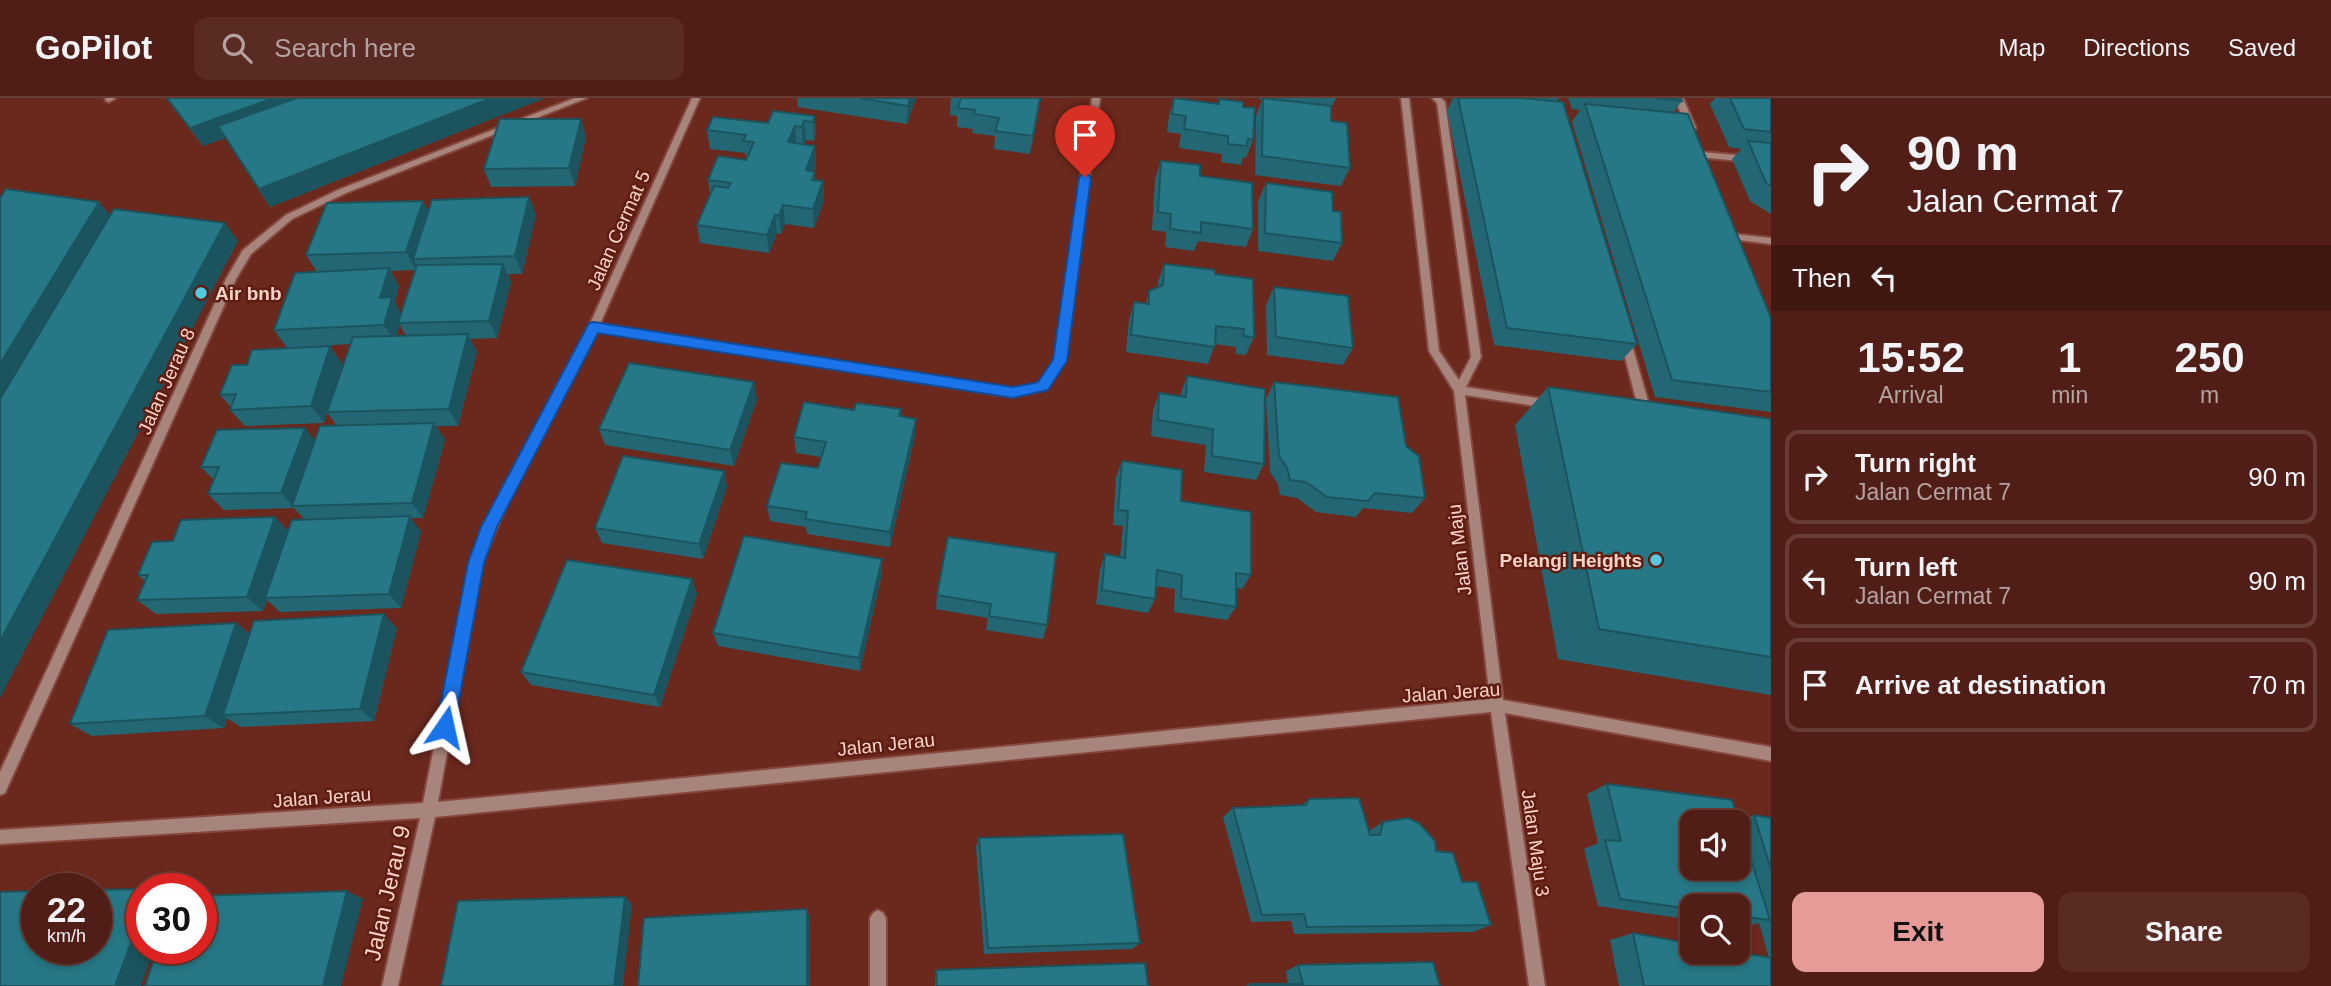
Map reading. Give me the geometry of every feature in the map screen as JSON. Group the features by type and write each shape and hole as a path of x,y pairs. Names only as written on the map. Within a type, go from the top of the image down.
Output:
{"street":[{"name":"Jalan Jerau 8","path":"0,788 226,292 247,252 289,217 343,191 583,98"},
{"name":"Jalan Cermat 5","path":"429,810 476,563 489,527 594,327 696,98"},
{"path":"594,327 1013,393 1043,386 1060,361 1096,98"},
{"name":"Jalan Maju","path":"1405,98 1434,351 1460,390 1497,705"},
{"path":"1679,98 1706,167"},
{"path":"1454,103 1438,100 1476,357 1460,390 1567,406"},
{"path":"1680,131 1692,132"},
{"path":"1701,155 1771,161"},
{"path":"1730,226 1739,249"},
{"path":"1734,237 1771,241"},
{"path":"1622,326 1647,419"},
{"path":"1634,416 1661,421"},
{"name":"Jalan Jerau","path":"0,836 429,810 1497,705 1771,754"},
{"name":"Jalan Maju 3","path":"1497,705 1537,986"},
{"name":"Jalan Jerau 9","path":"390,986 429,810"},
{"path":"878,918 878,986"}],"building":[{"path":"167,98 274,98 190,128"},
{"path":"297,98 491,98 259,189 218,126"},
{"path":"859,98 910,98 908,106"},
{"path":"961,98 1040,98 1033,136 995,131 999,118 958,108"},
{"path":"1174,98 1219,104 1219,99 1243,102 1243,107 1255,108 1253,140 1248,139 1247,146 1228,144 1228,136 1184,129 1186,116 1172,114"},
{"path":"1263,98 1331,106 1331,121 1347,123 1350,168 1262,156"},
{"path":"1458,98 1521,98 1563,102 1637,344 1507,328"},
{"path":"1657,98 1681,98 1682,101"},
{"path":"1730,98 1771,98 1771,132 1744,129"},
{"path":"1585,104 1688,114 1771,318 1771,392 1672,380"},
{"path":"773,111 815,116 813,122 804,121 802,127 795,126 788,142 815,146 806,170 815,172 812,180 823,181 813,209 783,205 779,216 775,215 767,235 697,225 714,186 728,188 731,183 708,180 718,156 746,160 754,142 743,141 746,135 707,130 713,117 768,123"},
{"path":"500,119 581,119 569,168 484,169"},
{"path":"1748,141 1771,143 1771,186 1766,183"},
{"path":"1161,161 1200,165 1200,176 1252,183 1253,229 1201,222 1201,233 1170,229 1171,214 1158,212"},
{"path":"1266,183 1332,192 1333,211 1341,212 1342,243 1265,233"},
{"path":"6,189 99,202 0,364 0,198"},
{"path":"529,197 515,256 413,259 432,200"},
{"path":"423,201 406,252 306,255 327,203"},
{"path":"114,209 225,223 0,641 0,399"},
{"path":"503,264 489,321 398,323 417,265"},
{"path":"1164,264 1215,270 1215,274 1253,279 1254,337 1243,336 1244,329 1216,326 1215,347 1131,335 1134,302 1149,304 1149,291 1163,285"},
{"path":"389,268 380,298 392,297 384,325 274,330 295,273"},
{"path":"1274,287 1348,296 1353,348 1276,337"},
{"path":"468,334 449,409 327,412 353,337"},
{"path":"330,346 311,406 230,410 236,394 220,395 232,365 247,365 252,350"},
{"path":"629,363 754,382 730,450 599,429"},
{"path":"1187,376 1265,389 1264,464 1212,456 1213,429 1158,420 1159,393 1186,397"},
{"path":"1274,382 1398,397 1406,446 1419,456 1425,498 1375,493 1368,501 1327,497 1306,482 1290,480 1287,468 1279,456"},
{"name":"Pelangi Heights","path":"1548,387 1771,419 1771,657 1599,629"},
{"path":"804,402 854,410 856,403 901,409 899,416 916,419 890,532 805,519 807,512 767,506 781,463 818,468 826,442 794,437"},
{"path":"434,423 412,503 292,506 320,426"},
{"path":"305,428 281,493 208,494 219,467 201,467 217,430"},
{"path":"623,456 724,471 699,544 595,528"},
{"path":"1122,461 1182,470 1181,501 1251,512 1251,575 1236,573 1236,607 1181,598 1182,575 1157,570 1155,599 1102,590 1105,554 1125,558 1128,511 1118,510"},
{"path":"410,516 389,594 265,598 292,520"},
{"path":"275,517 247,597 137,600 148,575 138,575 152,542 173,541 181,520"},
{"path":"744,536 882,559 859,658 713,633"},
{"path":"948,537 1056,553 1047,625 989,616 991,604 937,595"},
{"path":"567,560 692,579 654,695 521,672"},
{"path":"384,614 360,709 223,715 254,621"},
{"path":"236,623 205,716 70,724 108,630"},
{"path":"1607,784 1732,800 1735,810 1680,810 1680,880 1750,880 1750,857 1770,920 1750,918 1750,894 1680,894 1680,907 1620,899 1605,840 1621,841"},
{"path":"1359,798 1370,835 1380,835 1383,822 1408,818 1419,823 1435,841 1436,851 1453,853 1462,882 1477,882 1491,925 1307,927 1304,914 1262,915 1233,808 1306,805 1309,799"},
{"path":"1754,815 1771,818 1771,869"},
{"path":"1123,834 1140,943 988,948 979,838"},
{"path":"126,889 126,956 115,986 0,986 0,892 21,891 21,964 112,964 112,890"},
{"path":"347,891 323,986 145,986 153,964 217,964 217,895"},
{"path":"625,897 614,986 441,986 458,901"},
{"path":"807,909 807,986 638,986 644,918"},
{"path":"1633,933 1680,942 1680,964 1750,964 1750,954 1771,958 1771,986 1644,986"},
{"path":"1433,962 1440,986 1250,986 1303,984 1298,965"},
{"path":"1145,963 1148,986 937,986 936,970"}],"place":[{"name":"Air bnb","path":"201,293"},
{"name":"Pelangi Heights","path":"1656,560"}],"route":[{"path":"445,727 476,563 489,527 594,327 1013,393 1043,386 1060,361 1085,177"}]}
